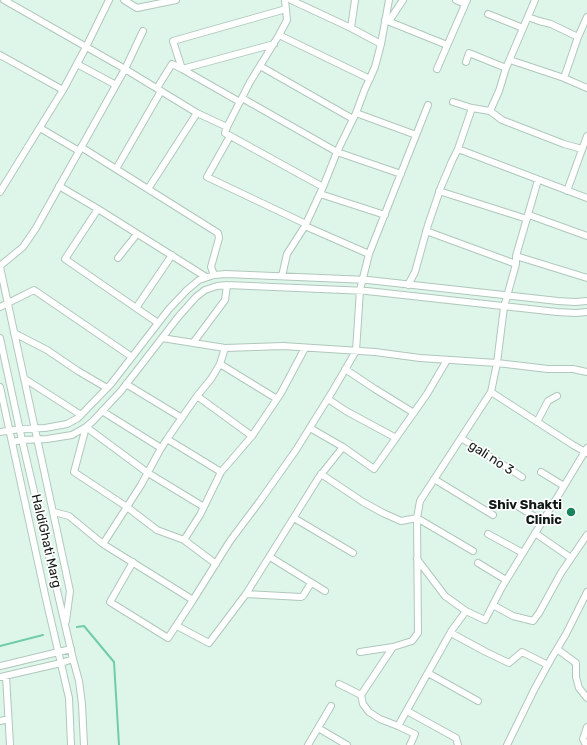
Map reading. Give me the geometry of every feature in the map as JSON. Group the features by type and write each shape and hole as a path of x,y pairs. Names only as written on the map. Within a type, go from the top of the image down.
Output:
{"street":[{"path":"4,0 125,69 198,113 227,127"},
{"path":"0,192 63,90 109,0"},
{"path":"124,0 137,8 176,0"},
{"path":"285,0 287,20 241,100 225,133 323,187"},
{"path":"291,0 381,44"},
{"path":"351,28 355,0"},
{"path":"282,276 287,254 306,225 337,152 356,114 375,67 387,21 389,0"},
{"path":"387,21 403,0"},
{"path":"437,69 466,2 456,0"},
{"path":"490,111 499,91 506,68 536,0"},
{"path":"182,69 173,41 286,9"},
{"path":"488,14 523,28"},
{"path":"528,17 551,24 578,37"},
{"path":"564,78 578,37 587,17"},
{"path":"387,21 447,45"},
{"path":"65,625 70,591 57,513 38,440 0,267 23,248 36,228 125,69 143,31"},
{"path":"279,35 370,79"},
{"path":"182,69 274,44"},
{"path":"466,62 469,53 506,68"},
{"path":"0,55 63,90"},
{"path":"510,60 564,78 587,88"},
{"path":"76,64 116,85"},
{"path":"116,169 172,64 337,152 401,174"},
{"path":"260,66 352,120"},
{"path":"453,102 472,108 490,111 502,120 564,144 582,149"},
{"path":"133,562 110,602 168,638 230,541 296,450 328,400 356,351 360,290 369,254 428,106"},
{"path":"408,285 415,272 426,231 439,192 458,149 472,108"},
{"path":"148,189 198,113"},
{"path":"356,114 416,134"},
{"path":"40,128 116,169 218,233 220,238 211,267 214,275"},
{"path":"230,136 206,177 369,254"},
{"path":"566,191 587,136"},
{"path":"458,149 587,198"},
{"path":"360,652 393,647 412,641 418,633 417,518 420,501 491,392 497,363 504,307 516,264 516,256 538,180"},
{"path":"59,186 206,277"},
{"path":"439,192 528,217 587,236"},
{"path":"320,194 385,215"},
{"path":"98,210 65,259 158,323"},
{"path":"426,231 516,264"},
{"path":"118,258 137,234"},
{"path":"136,308 172,255"},
{"path":"516,256 587,278"},
{"path":"0,432 20,429 45,428 67,424 78,418 107,388 158,323 187,290 199,280 214,275 226,274 362,280 558,301 587,301"},
{"path":"193,343 225,300 227,285"},
{"path":"12,442 47,439 72,434 86,427 126,384 179,316 196,297 205,290 211,288 227,285 360,290 504,307 558,312 587,312"},
{"path":"0,307 34,290 132,357"},
{"path":"14,333 47,350 107,388"},
{"name":"HaldiGhati Marg","path":"0,338 22,440 79,681 84,745"},
{"path":"162,338 225,348 283,346 375,352 420,358 497,363 548,369 573,369 587,372"},
{"path":"103,544 142,485 161,448 197,396 211,379 220,364 225,348"},
{"path":"184,540 200,515 221,472 252,436 278,399 305,348"},
{"path":"310,428 343,447 374,469 427,394 447,360"},
{"path":"220,364 278,399"},
{"path":"345,370 414,413"},
{"path":"25,379 82,415"},
{"path":"126,384 182,418"},
{"name":"HaldiGhati Marg","path":"0,387 69,698 72,745"},
{"path":"417,559 445,596 466,611 485,620 506,580 586,451 537,422 491,392"},
{"path":"197,396 252,436"},
{"path":"537,422 548,401 557,396"},
{"path":"328,400 396,438"},
{"path":"102,411 161,448"},
{"path":"86,427 148,473 204,507"},
{"path":"86,427 74,472 127,507 157,530 184,540 216,564"},
{"name":"gali no 3","path":"461,438 522,477"},
{"path":"167,439 221,472"},
{"path":"177,626 209,643 246,594 321,474 343,447"},
{"path":"541,472 564,486"},
{"path":"321,474 383,514 401,522 417,518 473,551"},
{"path":"434,479 493,515"},
{"path":"516,505 542,522"},
{"path":"57,513 68,516 103,544 193,600"},
{"path":"294,518 353,553"},
{"path":"535,533 571,558"},
{"path":"488,534 523,553"},
{"path":"493,605 513,616 533,621 546,602 561,573 587,535"},
{"path":"270,557 325,591"},
{"path":"478,564 506,580"},
{"path":"246,594 301,597 311,583"},
{"path":"507,745 587,592"},
{"path":"398,726 451,633 466,611"},
{"path":"451,633 509,663 522,652 548,665"},
{"path":"393,647 361,695 363,704 369,712 380,719 415,734 410,745"},
{"path":"0,666 71,649"},
{"path":"557,649 576,664 576,677 579,688 587,698"},
{"path":"10,745 3,677 73,659"},
{"path":"428,672 478,701"},
{"path":"339,684 361,695"},
{"path":"308,745 331,706"},
{"path":"407,711 456,738 458,745"},
{"path":"0,722 8,719"},
{"path":"586,745 583,738 587,727"},
{"path":"318,728 347,745"}],"waterway":[{"path":"77,627 84,626 114,662 119,745"},
{"path":"0,646 43,635"}],"place":[{"name":"Shiv Shakti Clinic","path":"571,512"}]}
